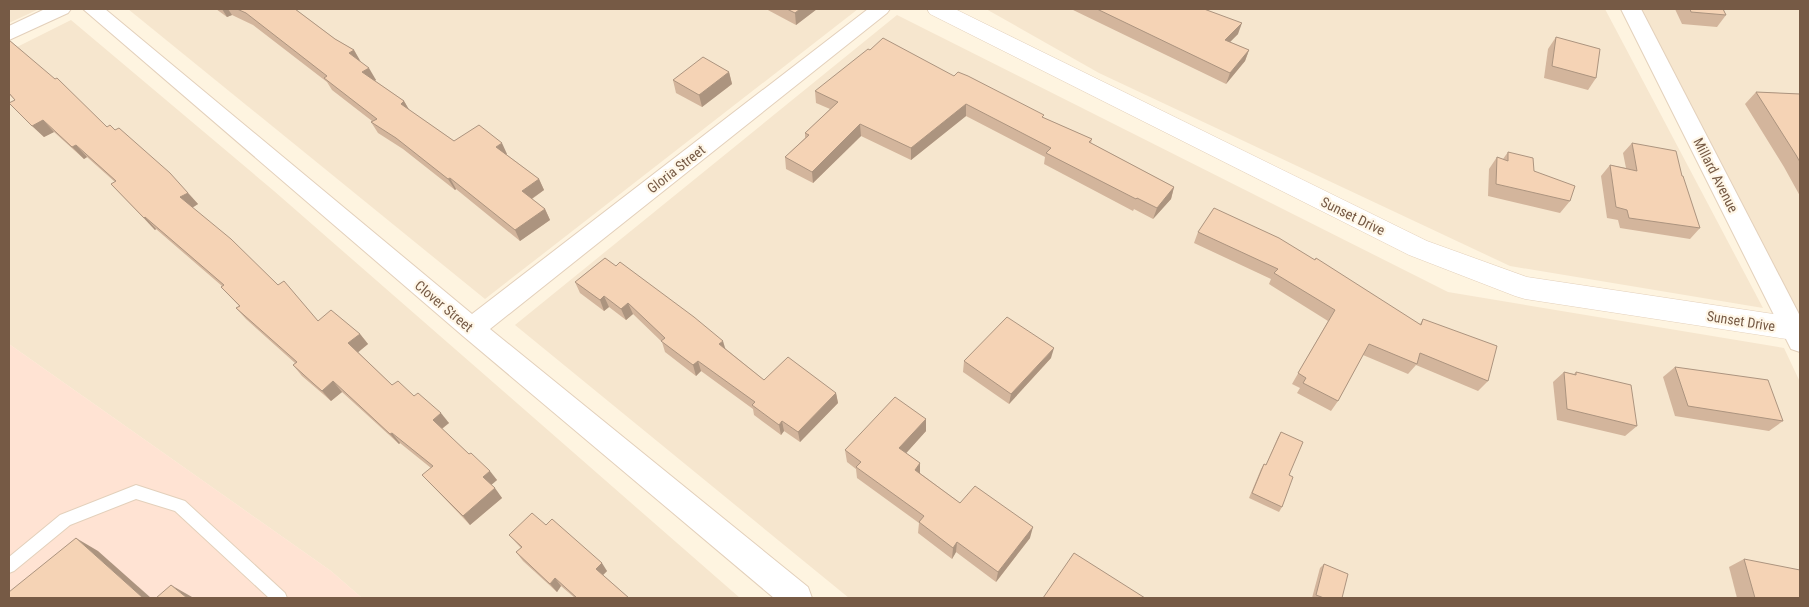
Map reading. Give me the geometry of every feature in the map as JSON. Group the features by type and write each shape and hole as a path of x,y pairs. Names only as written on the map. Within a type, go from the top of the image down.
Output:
{"street":[{"path":"9,34 61,9"},
{"name":"Clover Street","path":"93,9 472,329 797,598"},
{"name":"Gloria Street","path":"472,329 880,9"},
{"name":"Sunset Drive","path":"938,9 1294,187 1427,251 1525,288 1798,334"},
{"name":"Millard Avenue","path":"1631,9 1798,334"}],"lane":[{"path":"9,566 65,520 136,492 180,506 280,598"}],"shaded area":[{"path":"9,9 39,9 9,23"},
{"path":"128,9 858,9 485,299"},
{"path":"986,9 1605,9 1763,308 1510,266 1099,73"},
{"path":"1641,9 1800,9 1800,318"},
{"path":"897,15 1448,292 1784,348 1800,382 1800,598 849,598 515,325"},
{"path":"71,20 274,191 740,598 362,598 331,571 9,344 9,51"},
{"path":"9,344 331,571 362,598 9,598"}],"building":[{"path":"237,9 295,9 335,39 354,50 349,53 369,68 362,72 404,101 401,104 454,141 479,125 502,143 496,147 539,179 522,191 545,209 515,230 450,178 448,179 396,138 371,122 377,119 324,78 327,76 246,13"},
{"path":"787,9 800,9 795,13"},
{"path":"1097,9 1204,9 1242,23 1225,40 1249,50 1230,73"},
{"path":"1690,9 1723,9 1726,15 1691,12"},
{"path":"1556,37 1600,49 1596,78 1552,66"},
{"path":"883,38 954,76 958,72 968,76 1044,115 1042,117 1092,139 1089,142 1174,187 1157,208 1046,153 1051,148 966,104 911,148 860,124 812,172 785,157 809,135 805,133 838,102 815,91"},
{"path":"9,40 55,79 57,78 107,127 110,125 115,130 119,128 170,173 188,193 180,197 231,239 278,285 284,281 318,321 331,310 360,334 348,343 392,385 398,381 414,396 418,393 441,413 433,420 490,471 483,477 495,488 463,516 422,475 433,466 392,433 390,434 333,381 322,391 293,365 297,362 236,308 240,306 221,287 224,285 144,218 111,184 116,181 76,145 72,147 43,120 32,126 9,103 15,100 9,93"},
{"path":"703,57 729,72 699,95 673,80"},
{"path":"1756,92 1800,94 1800,162 1796,155"},
{"path":"1632,143 1676,151 1682,176 1700,228 1629,218 1627,210 1616,207 1610,165 1637,171"},
{"path":"1508,152 1533,158 1534,171 1575,186 1570,201 1496,184 1497,157 1508,161"},
{"path":"1214,208 1279,238 1315,260 1316,258 1421,325 1423,319 1497,346 1488,381 1420,353 1417,364 1369,344 1338,401 1303,383 1306,378 1298,373 1335,310 1274,273 1278,269 1198,232"},
{"path":"605,258 616,266 620,262 694,317 723,341 719,344 764,380 788,357 836,393 798,432 782,421 779,425 752,405 755,402 698,361 693,365 661,341 665,338 628,303 621,309 604,296 600,300 575,282"},
{"path":"1007,317 1054,348 1011,394 964,361"},
{"path":"1675,367 1768,380 1783,421 1688,406"},
{"path":"1564,372 1576,375 1576,372 1631,385 1637,426 1567,409"},
{"path":"895,397 926,419 899,448 920,463 915,470 960,503 975,486 1033,527 998,572 957,542 953,548 919,522 924,516 856,467 861,462 845,450"},
{"path":"1281,432 1303,442 1289,475 1293,477 1282,507 1252,493 1264,464 1266,465"},
{"path":"532,513 546,525 552,519 602,563 596,569 629,598 577,598 555,578 550,584 516,552 522,547 509,535"},
{"path":"76,538 143,598 9,598 9,592"},
{"path":"1074,553 1145,598 1043,598"},
{"path":"1744,559 1800,570 1800,598 1755,598"},
{"path":"1324,564 1348,574 1342,598 1324,598 1316,595"},
{"path":"171,585 187,598 156,598"}]}
